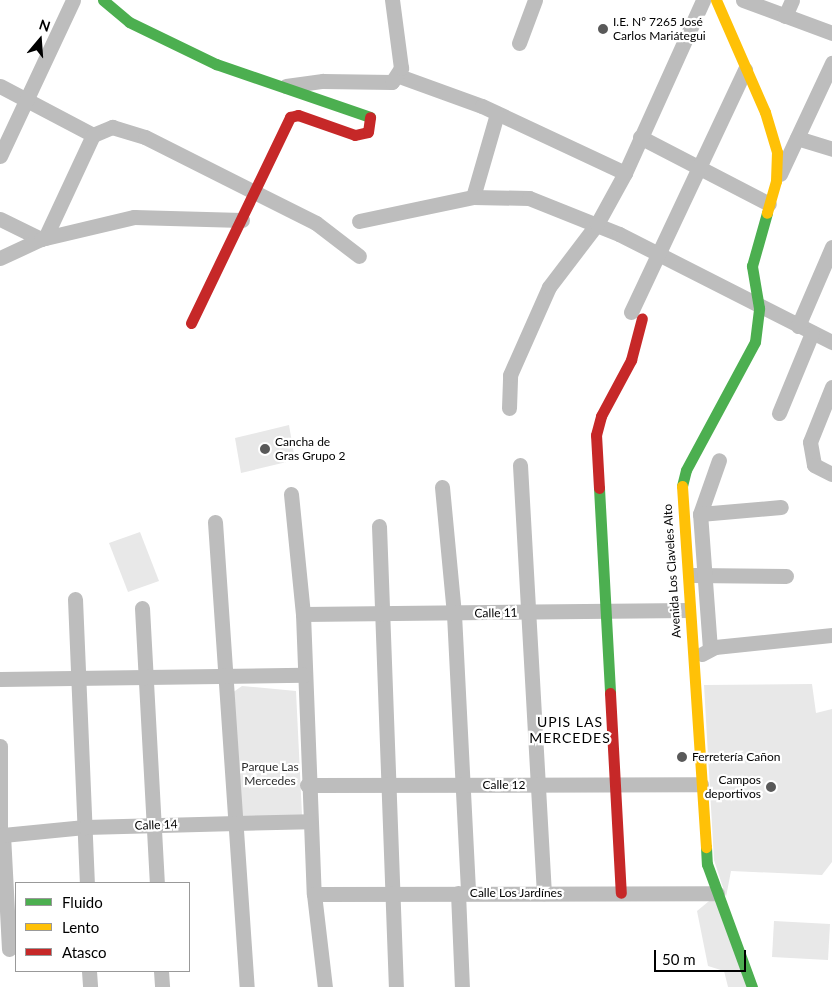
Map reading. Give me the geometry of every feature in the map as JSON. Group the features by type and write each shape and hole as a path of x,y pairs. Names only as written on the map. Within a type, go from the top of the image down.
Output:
{"street":[{"path":"0,156 74,0"},
{"path":"103,0 129,22 216,64 370,116 368,132 355,135 293,115 191,323"},
{"path":"392,0 399,76"},
{"path":"519,43 535,0"},
{"path":"508,408 510,375 550,287 597,224 624,173 703,0"},
{"name":"Avenida Los Claveles Alto","path":"716,0 777,152 776,181 752,266 759,308 755,342 686,470 680,497 707,864 752,987"},
{"path":"742,0 832,33"},
{"path":"785,16 792,0"},
{"path":"776,181 832,63"},
{"path":"621,893 608,614 596,435 601,416 630,360 636,315 659,255 745,70"},
{"path":"284,86 323,81 392,82 399,76"},
{"path":"399,76 497,114 624,173"},
{"path":"0,86 93,136"},
{"path":"473,197 497,114"},
{"path":"43,239 93,136 112,127 145,137 256,191 316,223 359,256"},
{"path":"640,137 769,204"},
{"path":"797,138 832,149"},
{"path":"359,221 473,197 529,198 597,224 759,308 832,342"},
{"path":"0,258 43,239 134,217 242,220"},
{"path":"0,219 43,239"},
{"path":"779,413 832,247"},
{"path":"832,387 810,442 814,465 832,474"},
{"path":"710,649 703,575 700,514 719,460"},
{"path":"520,465 530,613 536,785 544,893"},
{"path":"442,487 454,614 462,785 462,987"},
{"path":"291,494 303,614 307,785 314,894 325,987"},
{"path":"700,514 782,507"},
{"path":"214,522 247,987"},
{"path":"379,526 390,893 396,987"},
{"path":"685,558 702,557"},
{"path":"687,575 786,576"},
{"path":"75,599 87,882"},
{"path":"142,608 157,882"},
{"name":"Calle 11","path":"303,614 608,614 688,610"},
{"path":"693,655 710,649 832,635"},
{"path":"0,679 304,675"},
{"path":"0,746 1,838 9,949"},
{"name":"Calle 12","path":"307,785 701,784"},
{"name":"Calle 14","path":"1,838 85,827 309,821"},
{"name":"Calle Los Jardínes","path":"314,894 717,893"},
{"path":"90,972 90,987"},
{"path":"161,972 162,987"}],"green space":[{"name":"Cancha de Gras Grupo 2","path":"289,425 295,460 241,473 235,438"},
{"path":"140,532 159,581 128,592 109,543"},
{"name":"Campos deportivos","path":"812,684 816,713 832,709 832,862 822,875 731,871 726,897 714,860 704,685"},
{"name":"Parque Las Mercedes","path":"242,686 296,691 302,815 239,818 232,693"},
{"path":"714,897 747,987 728,987 724,971 708,966 697,911"},
{"path":"774,921 830,924 828,960 772,957"}],"traffic: fast":[{"path":"103,0 129,22 216,64 370,117"},
{"path":"682,486 686,470 755,342 759,308 752,266 767,213"},
{"path":"599,488 610,693"},
{"path":"706,847 707,864 752,987"}],"traffic: slow":[{"path":"716,0 765,112 777,152 776,181 767,213"},
{"path":"682,486 706,847"}],"traffic: jam":[{"path":"191,323 290,117 298,115 355,135 368,132 370,117"},
{"path":"599,488 596,435 601,416 631,360 642,318"},
{"path":"610,693 621,893"}],"place":[{"name":"I.E. Nº 7265 José Carlos Mariátegui","path":"603,29"},
{"name":"Cancha de Gras Grupo 2","path":"265,449"},
{"name":"Ferretería Cañon","path":"682,757"},
{"name":"Campos deportivos","path":"771,787"}],"district":[{"name":"UPIS LAS MERCEDES","path":"570,730"}]}
